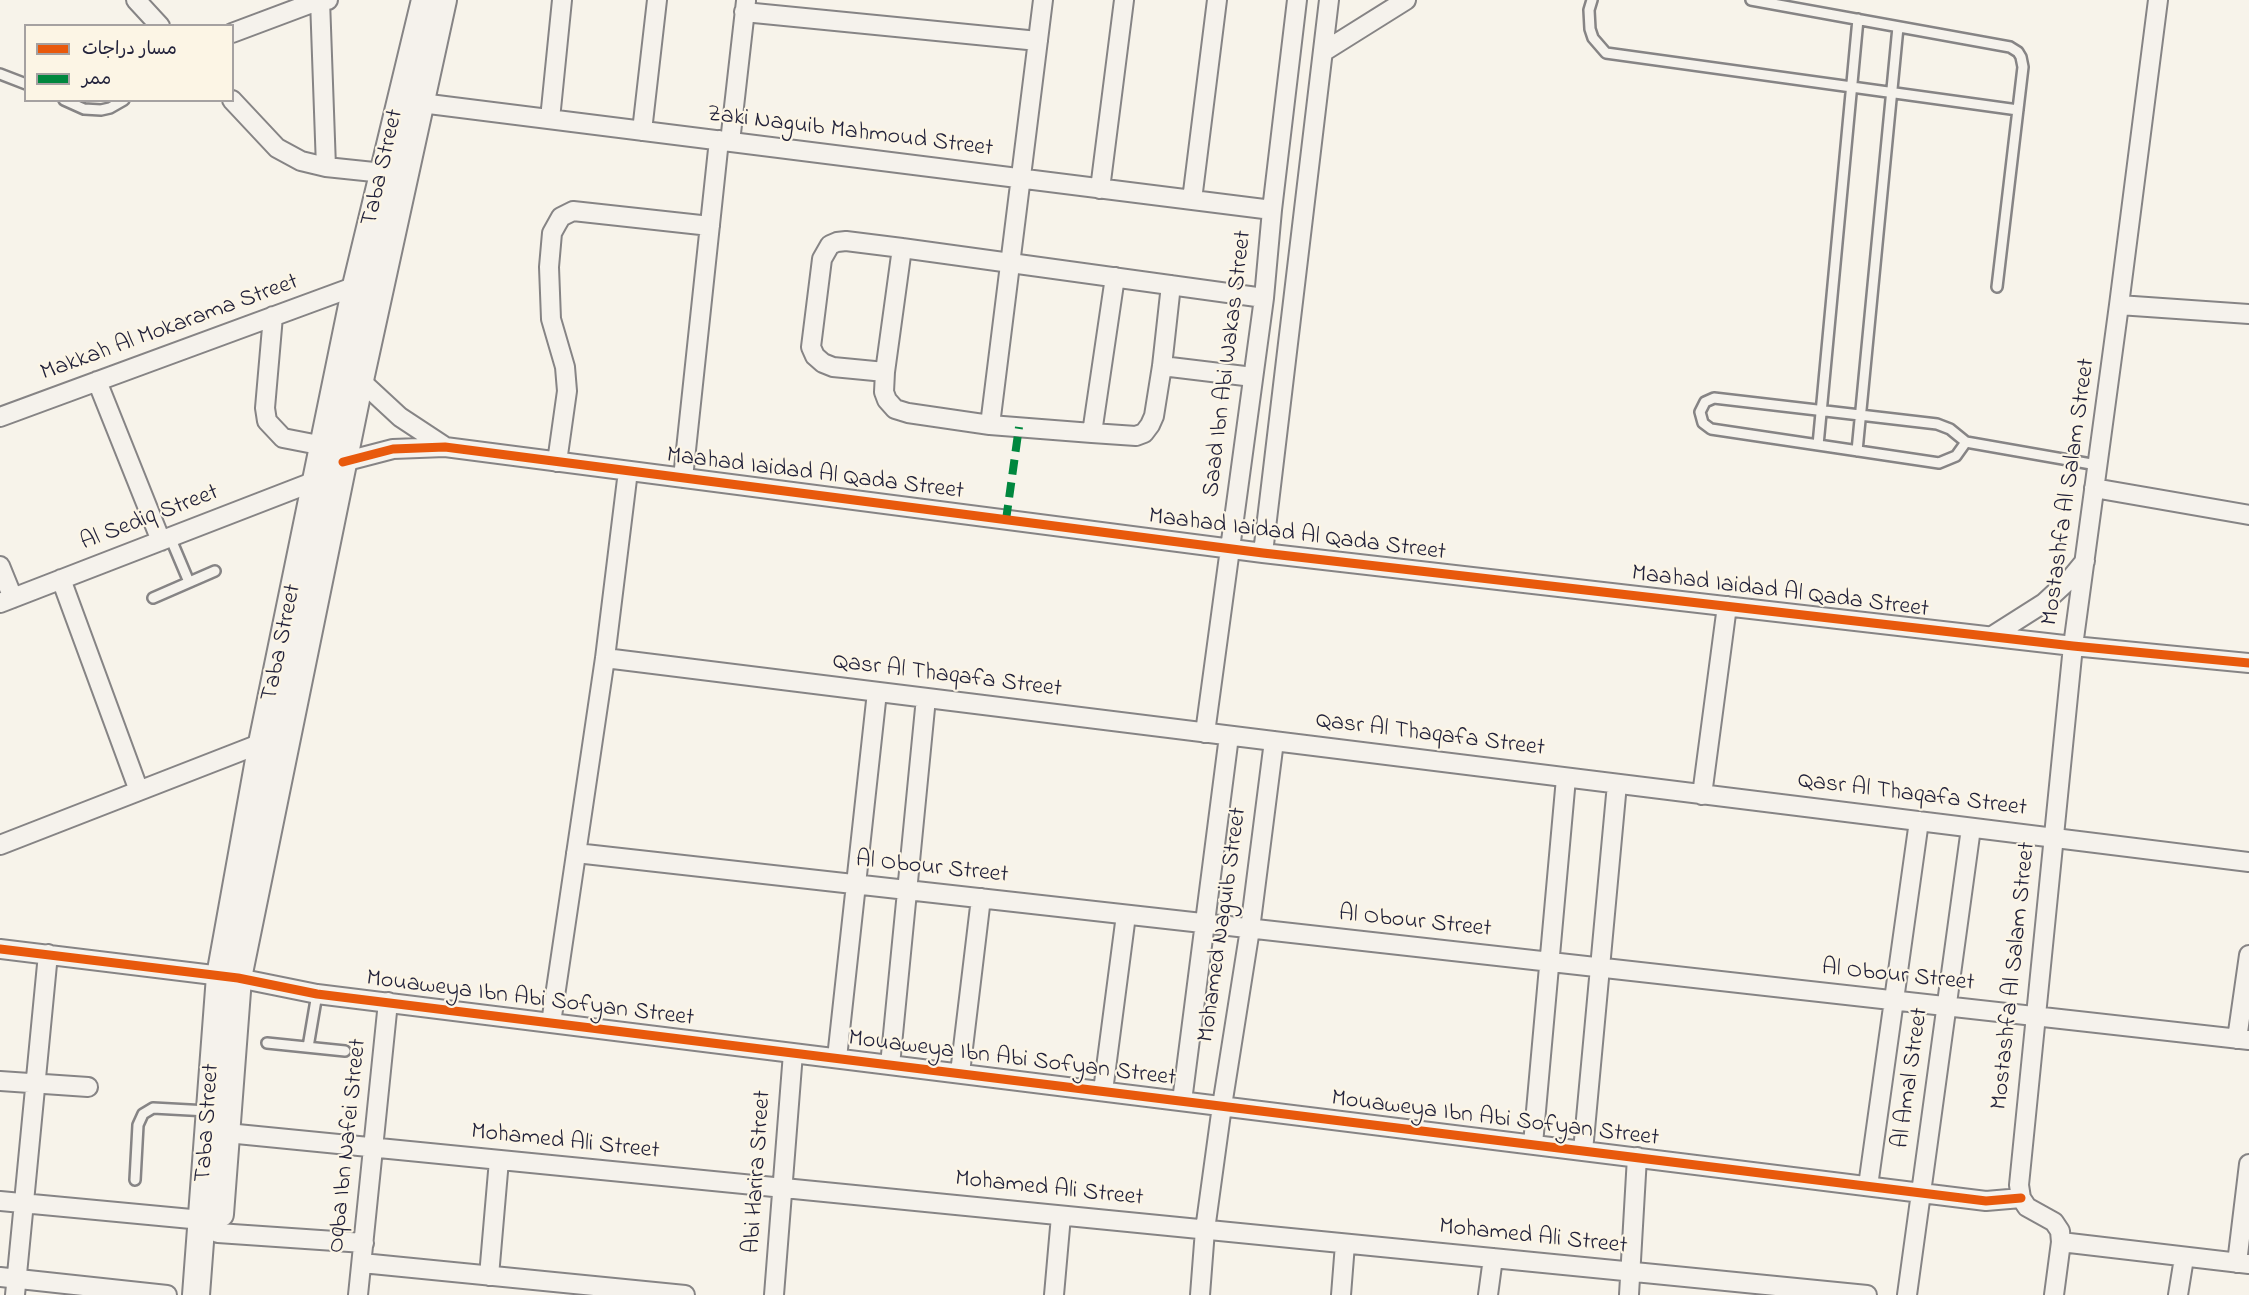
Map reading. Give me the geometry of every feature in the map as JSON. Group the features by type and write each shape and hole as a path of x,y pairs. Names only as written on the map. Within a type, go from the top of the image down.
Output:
{"street":[{"path":"136,0 158,24"},
{"path":"320,0 326,167"},
{"path":"234,32 320,0 328,0"},
{"name":"Taba Street","path":"213,1295 210,1227 210,1111 262,743 318,480 334,454 360,380 393,174 425,0"},
{"name":"Taba Street","path":"196,1295 227,1133 229,977 334,454 356,286 393,174 422,103 443,0"},
{"path":"550,119 562,0"},
{"path":"642,131 657,0"},
{"path":"990,425 1043,0"},
{"path":"1100,189 1124,0"},
{"path":"1192,200 1217,0"},
{"name":"Saad Ibn Abi Wakas Street","path":"1205,733 1264,298 1297,0"},
{"path":"1263,553 1329,0"},
{"path":"1323,52 1406,0"},
{"name":"Mostashfa Al Salam Street","path":"2021,1198 2019,1185 2073,646 2158,0"},
{"path":"683,478 710,226 745,6 1038,41"},
{"path":"234,102 277,148 301,161 326,167 393,174"},
{"name":"Zaki Naguib Mahmoud Street","path":"422,103 1272,210"},
{"path":"557,462 567,391 565,367 551,319 549,267 552,233 556,224 561,217 573,211 710,226"},
{"path":"885,372 833,367 823,363 815,356 811,347 820,270 826,251 837,242 846,241 902,248 1264,298"},
{"path":"902,248 885,372 884,392 887,400 895,409 908,413 990,425 1136,436 1144,433 1154,416 1171,285"},
{"path":"1092,433 1115,277"},
{"name":"Makkah Al Mokarama Street","path":"0,417 356,286"},
{"path":"2119,305 2249,314"},
{"path":"273,316 265,408 267,421 283,438 334,454"},
{"path":"1162,366 1253,377"},
{"name":"Maahad Iaidad Al Qada Street","path":"360,380 400,417 445,447"},
{"path":"97,381 165,539"},
{"name":"Maahad Iaidad Al Qada Street","path":"334,454 445,447 1263,553 2073,646 2249,663"},
{"path":"551,1023 604,658 628,471"},
{"name":"Al Sediq Street","path":"6,601 318,480"},
{"path":"2094,488 2249,515"},
{"path":"1992,636 2044,603 2071,578 2085,561"},
{"path":"0,566 6,601"},
{"path":"61,579 139,791"},
{"path":"1702,795 1727,606"},
{"name":"Qasr Al Thaqafa Street","path":"604,658 2249,862"},
{"path":"837,1058 877,692"},
{"path":"890,1065 926,698"},
{"name":"Mohamed Naguib Street","path":"1182,1101 1229,736"},
{"name":"Mohamed Naguib Street","path":"1200,1295 1205,1230 1250,928 1274,741"},
{"path":"0,845 262,743"},
{"path":"1533,1144 1566,778"},
{"path":"1582,1151 1617,784"},
{"name":"Al Amal Street","path":"1868,1186 1918,821"},
{"name":"Al Amal Street","path":"1907,1295 1971,828"},
{"name":"Al Obour Street","path":"576,853 2243,1040"},
{"path":"960,1073 981,898"},
{"path":"1103,1091 1126,915"},
{"name":"Mouaweya Ibn Abi Sofyan Street","path":"0,949 229,977 317,994 1920,1193 1986,1201 2021,1198"},
{"path":"48,954 24,1204 10,1284 167,1295"},
{"path":"2243,1040 2249,955"},
{"name":"Oqba Ibn Nafei Street","path":"358,1295 388,1002"},
{"name":"Abi Harira Street","path":"774,1295 793,1053"},
{"path":"0,1081 88,1087"},
{"name":"Mohamed Ali Street","path":"227,1133 1630,1272 1712,1287 1867,1295"},
{"path":"1629,1295 1637,1157"},
{"path":"489,1276 499,1160"},
{"path":"2061,1242 2243,1264 2249,1164"},
{"path":"2021,1198 2027,1207 2054,1222 2060,1231 2061,1242 2054,1295"},
{"path":"0,1201 364,1243"},
{"path":"1054,1295 1061,1216"},
{"path":"1341,1295 1345,1244"},
{"path":"2178,1295 2184,1257"},
{"path":"1488,1295 1492,1258"},
{"path":"362,1263 489,1276 508,1286 685,1295"}],"lane":[{"path":"1592,0 1589,10 1590,29 1593,38 1606,53 2018,110"},
{"path":"1751,0 2015,49 2023,62 1996,287"},
{"path":"1818,445 1858,20"},
{"path":"1857,451 1898,27"},
{"path":"0,74 24,83"},
{"path":"68,102 84,109 101,110 120,102"},
{"path":"1966,442 1956,456 1938,463 1711,429 1703,423 1700,412 1705,402 1714,398 1937,424 1950,429 1966,442 2097,465"},
{"path":"165,539 189,582"},
{"path":"153,598 214,571"},
{"path":"309,1047 317,994"},
{"path":"267,1043 345,1051"},
{"path":"135,1180 138,1125 143,1114 153,1108 210,1111"}],"marked path":[{"path":"1006,520 1019,427"}],"cycle path":[{"path":"343,462 393,449 445,447 1263,553 2073,646 2249,663"},
{"path":"0,949 238,978 317,994 1986,1201 2021,1198"}]}
